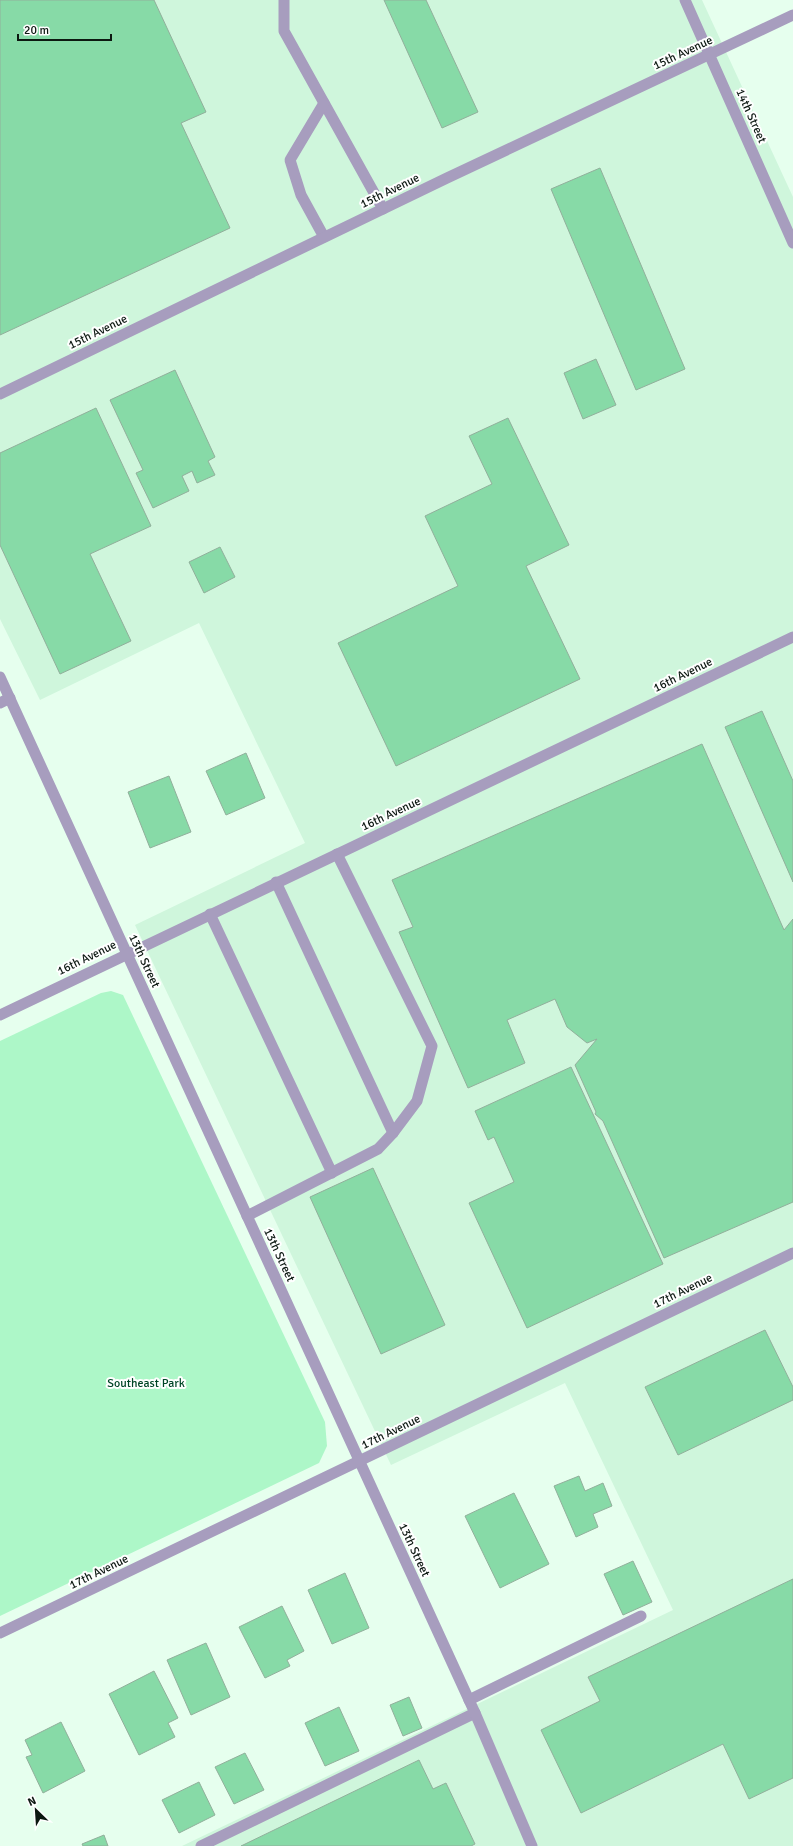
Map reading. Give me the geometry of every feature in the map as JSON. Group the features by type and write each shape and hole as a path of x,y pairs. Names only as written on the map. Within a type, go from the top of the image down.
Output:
{"street":[{"path":"284,0 284,31 383,209"},
{"name":"14th Street","path":"684,0 710,54 793,243"},
{"name":"15th Avenue","path":"0,394 324,237 793,15"},
{"path":"324,103 290,160 301,195 324,237"},
{"name":"16th Avenue","path":"0,1015 126,953 793,637"},
{"name":"13th Street","path":"0,677 5,700 126,953 360,1461 475,1713 532,1846"},
{"path":"247,1216 378,1149 393,1133 417,1101 432,1046 337,854"},
{"path":"276,882 393,1133"},
{"path":"210,914 332,1173"},
{"name":"17th Avenue","path":"0,1633 793,1253"},
{"path":"469,1700 641,1616"},
{"path":"201,1846 475,1713"}],"shaded area":[{"path":"0,0 702,0 793,197 793,1846 182,1846 673,1610 565,1383 391,1465 135,925 305,843 199,623 40,700 0,619"}],"green space":[{"name":"Southeast Park","path":"111,991 123,995 325,1422 327,1446 319,1463 0,1616 0,1041 101,993"}],"building":[{"path":"0,0 154,0 206,112 181,123 230,228 0,335"},
{"path":"384,0 426,0 478,112 442,128"},
{"path":"600,168 685,369 636,390 551,189"},
{"path":"596,359 616,405 583,419 564,373"},
{"path":"175,370 215,457 208,461 215,475 197,483 192,471 182,476 189,491 153,508 136,473 143,470 110,400"},
{"path":"96,408 151,526 90,554 131,641 60,674 0,545 0,453"},
{"path":"508,418 569,545 526,566 580,679 396,766 338,643 458,586 425,516 492,484 469,436"},
{"path":"220,547 235,577 204,593 189,562"},
{"path":"762,711 793,781 793,882 725,727"},
{"path":"702,744 784,930 793,919 793,1202 664,1258 603,1121 595,1114 596,1112 575,1065 597,1039 587,1043 567,1027 555,999 507,1020 525,1063 468,1088 399,932 413,927 392,880"},
{"path":"246,753 265,798 226,815 206,771"},
{"path":"169,776 191,832 150,848 128,792"},
{"path":"571,1067 663,1264 527,1328 469,1203 514,1182 494,1137 488,1140 475,1111"},
{"path":"373,1168 445,1325 381,1354 310,1197"},
{"path":"765,1330 793,1387 793,1400 678,1455 645,1387"},
{"path":"579,1476 585,1491 603,1483 612,1506 593,1514 598,1527 576,1537 554,1486"},
{"path":"514,1493 549,1564 500,1588 465,1516"},
{"path":"633,1561 652,1602 623,1615 604,1574"},
{"path":"345,1573 369,1628 332,1644 308,1590"},
{"path":"793,1579 793,1778 749,1799 723,1744 581,1813 541,1730 600,1701 588,1677"},
{"path":"282,1606 304,1651 287,1660 290,1666 265,1678 239,1627"},
{"path":"206,1643 230,1697 191,1715 167,1660"},
{"path":"154,1671 178,1718 168,1723 175,1737 139,1755 109,1694"},
{"path":"409,1697 422,1728 403,1736 390,1705"},
{"path":"339,1707 359,1751 325,1766 305,1723"},
{"path":"61,1722 85,1771 43,1793 26,1757 32,1755 25,1740"},
{"path":"245,1753 264,1790 234,1804 215,1767"},
{"path":"419,1760 433,1789 446,1783 475,1844 471,1846 241,1846"},
{"path":"199,1782 215,1815 179,1833 162,1800"},
{"path":"104,1835 108,1846 83,1846 82,1844"}]}
